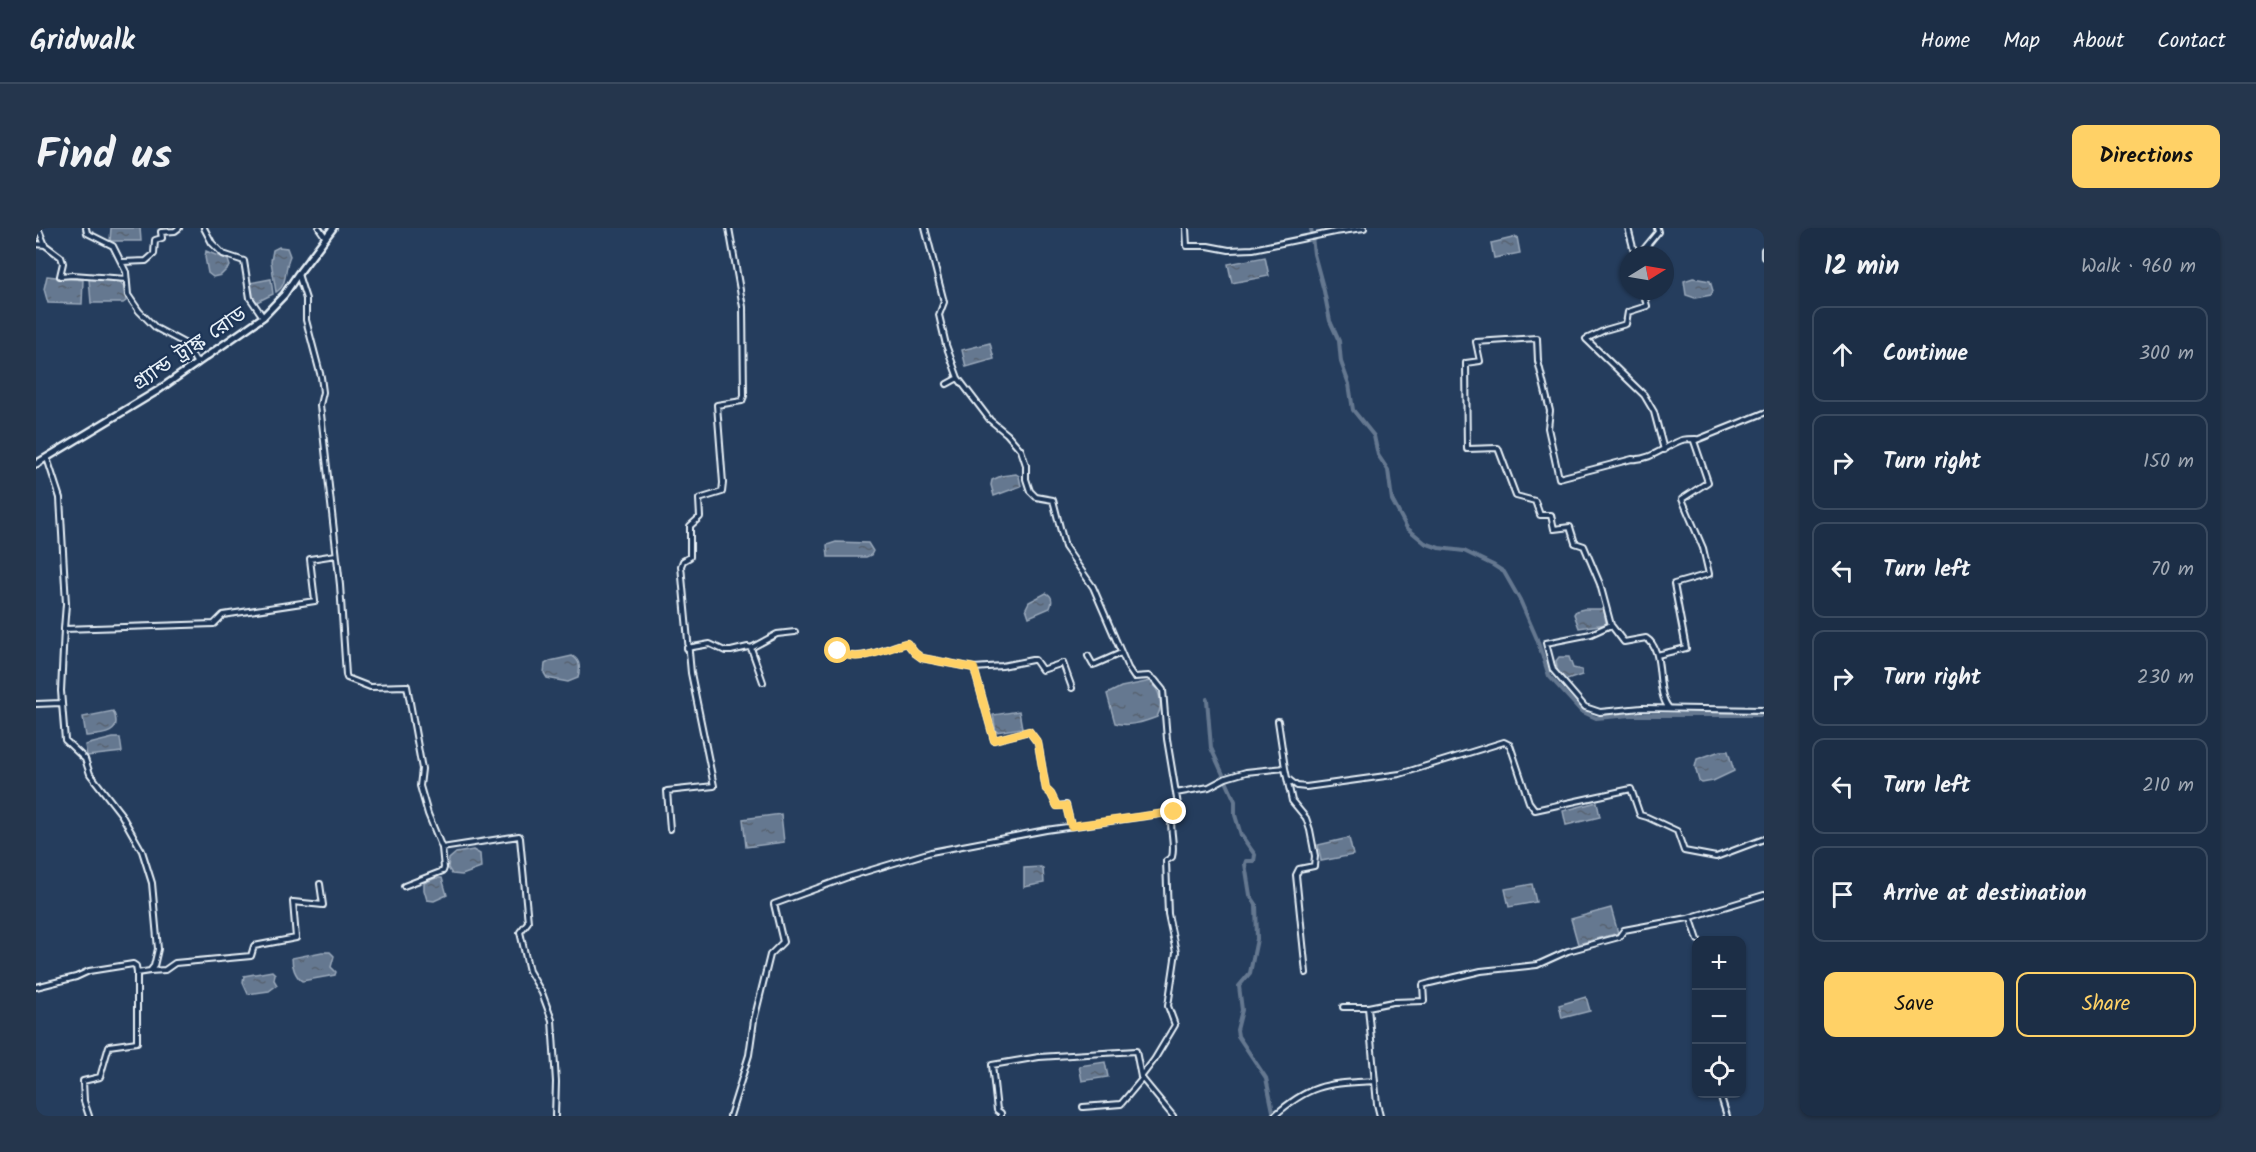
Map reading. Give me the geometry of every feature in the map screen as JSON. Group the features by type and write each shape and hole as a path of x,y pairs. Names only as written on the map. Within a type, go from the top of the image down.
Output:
{"highway":[{"name":"গ্র্যান্ড ট্রাঙ্ক রোড","path":"36,464 157,391 263,317 284,295 333,228"}],"street":[{"path":"38,228 45,245"},
{"path":"86,228 87,233 113,246 122,262 128,295 139,311 156,328 186,344 196,364"},
{"path":"122,262 146,261 154,254 155,240 162,238 161,232 175,231 179,228"},
{"path":"204,228 212,243 223,254 244,261 250,298 263,317"},
{"path":"319,228 326,238"},
{"path":"670,830 667,790 714,786 696,707 687,648 681,566 682,561 690,557 690,526 700,518 699,499 722,492 717,405 742,401 744,396 743,307 729,228"},
{"path":"925,228 944,302 939,315 946,345 958,378 990,420 1021,450 1030,491 1036,497 1053,500 1065,547 1093,587 1121,653 1134,677 1149,676 1163,690 1167,739 1178,805 1171,817 1174,849 1172,857 1166,861 1168,914 1176,952 1168,1006 1175,1025 1142,1078 1121,1104 1083,1107"},
{"path":"1186,228 1187,246 1208,246 1229,250 1253,249 1316,235 1364,228"},
{"path":"1628,228 1634,246"},
{"path":"1645,246 1658,232 1657,228"},
{"path":"36,244 45,245 61,257 63,263 60,276 126,279"},
{"path":"1764,250 1764,257"},
{"path":"298,274 306,299 306,320 323,392 320,405 347,678 370,687 407,686 422,769 420,786 428,814 442,848 444,868 442,871 404,886"},
{"path":"1645,300 1647,306 1628,312 1626,324 1586,339 1644,395 1654,412 1664,450"},
{"path":"1669,708 1664,702 1657,656 1651,641 1641,638 1624,642 1611,625 1600,584 1584,546 1575,543 1570,527 1554,529 1551,515 1540,515 1535,501 1516,496 1498,448 1467,449 1466,363 1480,361 1476,342 1537,338 1538,361 1550,411 1548,428 1558,478 1632,459 1638,460 1683,440 1696,439 1764,413"},
{"path":"947,384 958,378"},
{"path":"1657,656 1686,648 1674,584 1709,574 1702,548 1682,499 1708,482 1694,441 1696,439"},
{"path":"46,457 60,498 66,604 61,703 65,740 85,759 90,774 121,814 142,851 152,883 158,949 154,966 150,971"},
{"path":"64,629 214,624 223,615 315,602 310,559 336,555"},
{"path":"1611,625 1591,634 1546,643 1553,670 1585,707 1600,712 1642,708 1764,710"},
{"path":"687,648 710,644 725,651 751,648 777,634 795,633"},
{"path":"838,651 850,657 873,654 907,643 922,658 974,668 1035,660 1042,670 1063,663 1072,688"},
{"path":"751,648 763,682"},
{"path":"1088,656 1093,665 1121,653"},
{"path":"974,668 994,740 1029,731 1038,743 1046,789 1057,806 1066,806 1071,826"},
{"path":"36,704 61,703"},
{"path":"1278,721 1292,801 1305,818 1315,856 1314,866 1299,869 1296,875 1306,973"},
{"path":"1287,778 1297,786 1306,787 1400,774 1504,742 1510,745 1529,802 1534,810 1631,789 1640,815 1677,831 1683,851 1716,857 1764,839"},
{"path":"1176,793 1209,787 1246,772 1285,768"},
{"path":"730,1116 749,1055 754,1020 770,955 783,942 774,904 848,877 931,852 1071,826 1174,812"},
{"path":"442,848 519,836 520,838 528,922 520,932 529,971 542,993 552,1020 556,1082 555,1116"},
{"path":"136,973 165,970 175,963 251,956 254,946 296,938 292,902 323,905 320,884"},
{"path":"1343,1007 1368,1007 1393,1002 1424,1001 1423,985 1430,982 1481,971 1537,965 1568,951 1619,937 1624,930 1688,918 1764,895"},
{"path":"1688,918 1691,919 1697,936"},
{"path":"36,987 111,967 133,964 136,966 137,1042 109,1046 100,1077 83,1081 84,1101 89,1116"},
{"path":"1368,1007 1380,1116"},
{"path":"1001,1116 997,1110 993,1065 1039,1057 1136,1051 1142,1078 1173,1116"},
{"path":"1275,1115 1297,1096 1323,1085 1375,1081"},
{"path":"1721,1098 1727,1116"}],"water":[{"path":"111,228 140,228 141,241 110,241"},
{"path":"1517,237 1520,253 1494,258 1491,243"},
{"path":"279,247 287,248 290,256 284,281 276,292 271,261 273,250"},
{"path":"206,251 228,260 230,266 221,275 213,277 208,273"},
{"path":"1265,257 1269,276 1232,283 1228,264"},
{"path":"47,276 83,280 82,304 48,303 44,289"},
{"path":"1693,278 1710,281 1713,291 1711,295 1695,298 1686,295 1684,281"},
{"path":"89,279 120,281 124,288 126,301 123,303 91,303"},
{"path":"271,279 273,294 255,303 251,298 249,283"},
{"path":"990,343 994,359 966,367 962,350"},
{"path":"1016,474 1019,476 1021,486 994,496 992,480"},
{"path":"836,542 868,543 873,551 866,557 828,557 827,545"},
{"path":"1046,593 1052,599 1050,608 1029,617 1026,608 1029,602"},
{"path":"1584,609 1604,609 1606,624 1579,628 1574,614"},
{"path":"572,656 578,662 578,678 568,682 547,678 544,673 545,664"},
{"path":"1559,657 1569,657 1573,668 1582,670 1582,675 1564,681 1558,675 1556,661"},
{"path":"1151,681 1160,698 1157,717 1131,724 1115,723 1107,694 1121,687"},
{"path":"113,711 116,719 114,729 105,734 86,736 83,717"},
{"path":"1019,711 1022,728 996,732 993,715"},
{"path":"120,738 122,752 87,756 85,745"},
{"path":"1720,751 1728,751 1734,771 1713,781 1702,783 1699,781 1695,767 1697,759"},
{"path":"1597,802 1600,817 1566,825 1563,811"},
{"path":"781,814 784,842 746,847 743,819"},
{"path":"1349,838 1353,855 1321,861 1318,845"},
{"path":"473,850 480,854 481,868 462,875 452,874 448,868 449,859 456,853"},
{"path":"1041,867 1044,883 1024,887 1024,868"},
{"path":"442,878 447,895 434,901 427,900 424,883"},
{"path":"1532,884 1536,902 1509,907 1505,889"},
{"path":"1611,908 1618,933 1578,944 1571,919"},
{"path":"330,952 334,956 331,967 336,972 335,975 302,981 294,971 292,958"},
{"path":"272,971 275,974 274,980 277,985 269,991 248,994 243,983 244,976"},
{"path":"1586,997 1590,1011 1562,1018 1559,1005"},
{"path":"1105,1062 1108,1077 1082,1081 1079,1066"}],"waterway":[{"path":"1311,228 1314,254 1330,321 1339,341 1341,362 1349,384 1353,410 1374,436 1378,455 1388,470 1392,500 1407,528 1425,543 1439,548 1464,551 1504,572 1520,600 1537,639 1549,676 1581,711 1596,718 1631,715 1764,715"},
{"path":"1207,699 1211,748 1235,801 1235,815 1241,835 1255,855 1254,861 1246,861 1245,864 1250,895 1256,904 1257,939 1250,973 1239,986 1242,1010 1237,1030 1238,1036 1266,1078 1274,1116"}],"route":[{"path":"838,651 850,657 873,654 907,643 922,658 974,668 994,740 1029,731 1038,743 1046,789 1057,806 1066,806 1071,826 1174,812"}]}
